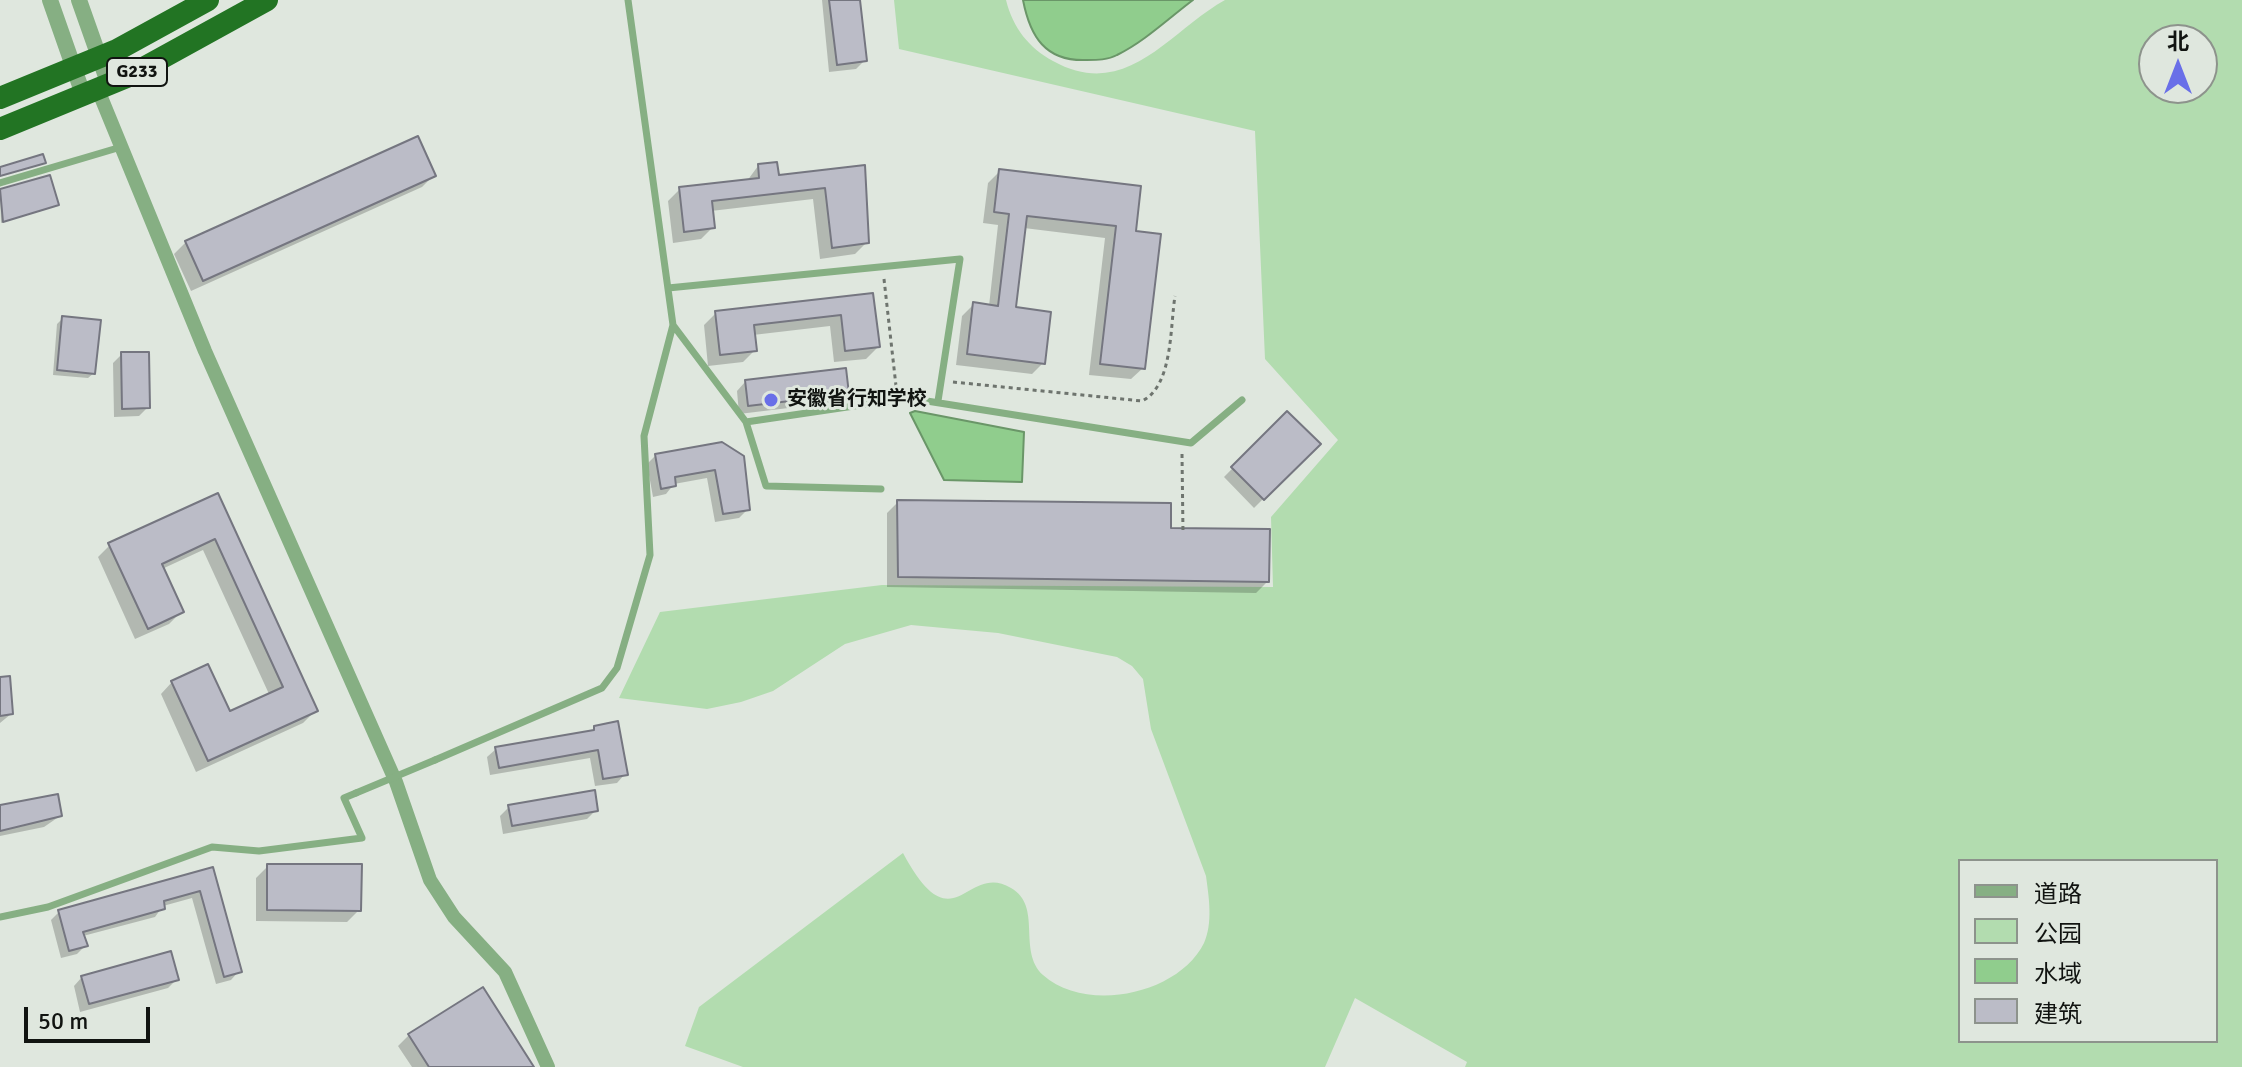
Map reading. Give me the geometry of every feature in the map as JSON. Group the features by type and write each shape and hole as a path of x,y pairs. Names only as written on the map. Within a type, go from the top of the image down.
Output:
{"highway":[{"name":"G233","path":"0,98 100,58 208,0"},
{"name":"G233","path":"0,129 97,91 267,0"}],"street":[{"path":"50,0 74,69 97,91 122,147 205,351 396,782 430,880 454,917 505,972 548,1067"},
{"path":"79,0 100,58 97,91"}],"lane":[{"path":"0,917 48,907 212,847 259,851 362,838 344,798 594,694 614,675 650,555 652,528 644,436 673,325 628,0"},
{"path":"0,183 122,147"},
{"path":"668,288 960,259 938,401"},
{"path":"673,325 746,422 766,486 881,489"},
{"path":"746,422 898,400 938,401 1097,431 1191,443 1242,400"}],"path":[{"path":"883,267 898,400"},
{"path":"941,381 1142,401 1154,393 1162,379 1175,296"},
{"path":"1182,442 1183,533"}],"green space":[{"path":"894,0 1006,0 1018,28 1037,50 1053,61 1079,71 1103,73 1125,68 1146,58 1225,0 2242,0 2242,1067 1465,1067 1467,1062 1355,998 1325,1067 743,1067 685,1046 699,1007 903,853 920,881 935,895 948,899 982,884 996,883 1011,888 1026,906 1035,965 1043,975 1062,987 1083,994 1131,993 1154,986 1192,961 1204,943 1209,927 1206,876 1151,729 1143,679 1132,666 1117,657 998,633 911,625 845,644 773,691 741,702 707,709 619,698 660,612 882,585 1273,587 1271,517 1338,440 1265,359 1255,131 899,49"}],"water":[{"path":"1023,0 1193,0 1127,50 1110,58 1087,60 1060,57 1042,44 1030,25"},
{"path":"915,411 1024,432 1022,482 944,480 910,413"}],"building":[{"path":"829,0 860,0 867,61 837,65"},
{"path":"418,136 436,176 203,281 185,241"},
{"path":"43,154 46,163 0,176 0,167"},
{"path":"777,162 779,175 865,165 869,243 832,248 825,188 712,201 715,228 684,232 679,187 759,178 758,164"},
{"path":"999,169 1141,186 1136,231 1161,234 1145,369 1100,364 1116,226 1027,216 1016,307 1051,312 1045,364 967,354 973,302 998,306 1009,214 994,212"},
{"path":"50,175 59,205 3,222 0,189"},
{"path":"873,293 880,347 845,351 841,315 754,325 757,351 720,355 715,311"},
{"path":"62,316 101,320 95,374 57,370"},
{"path":"121,352 149,352 150,408 122,409"},
{"path":"846,368 849,394 748,406 745,380"},
{"path":"1287,411 1321,444 1264,500 1231,467"},
{"path":"722,442 744,456 750,510 723,514 715,470 675,477 676,486 661,489 655,454"},
{"path":"218,493 318,711 208,761 171,681 208,664 230,711 283,687 215,539 162,564 184,612 148,629 108,543"},
{"path":"897,500 1171,503 1171,528 1270,529 1269,582 898,577"},
{"path":"10,676 13,714 0,716 0,677"},
{"path":"618,721 628,775 603,779 598,750 499,768 495,747 594,730 594,726"},
{"path":"595,790 598,811 512,826 508,805"},
{"path":"58,794 62,816 0,831 0,805"},
{"path":"267,864 362,864 361,911 267,910"},
{"path":"213,867 242,972 224,977 200,891 164,901 165,909 83,932 88,946 69,951 58,910"},
{"path":"171,951 179,980 89,1004 81,976"},
{"path":"483,987 534,1067 429,1067 408,1034"}],"place":[{"name":"安徽省行知学校","path":"771,400"}]}
